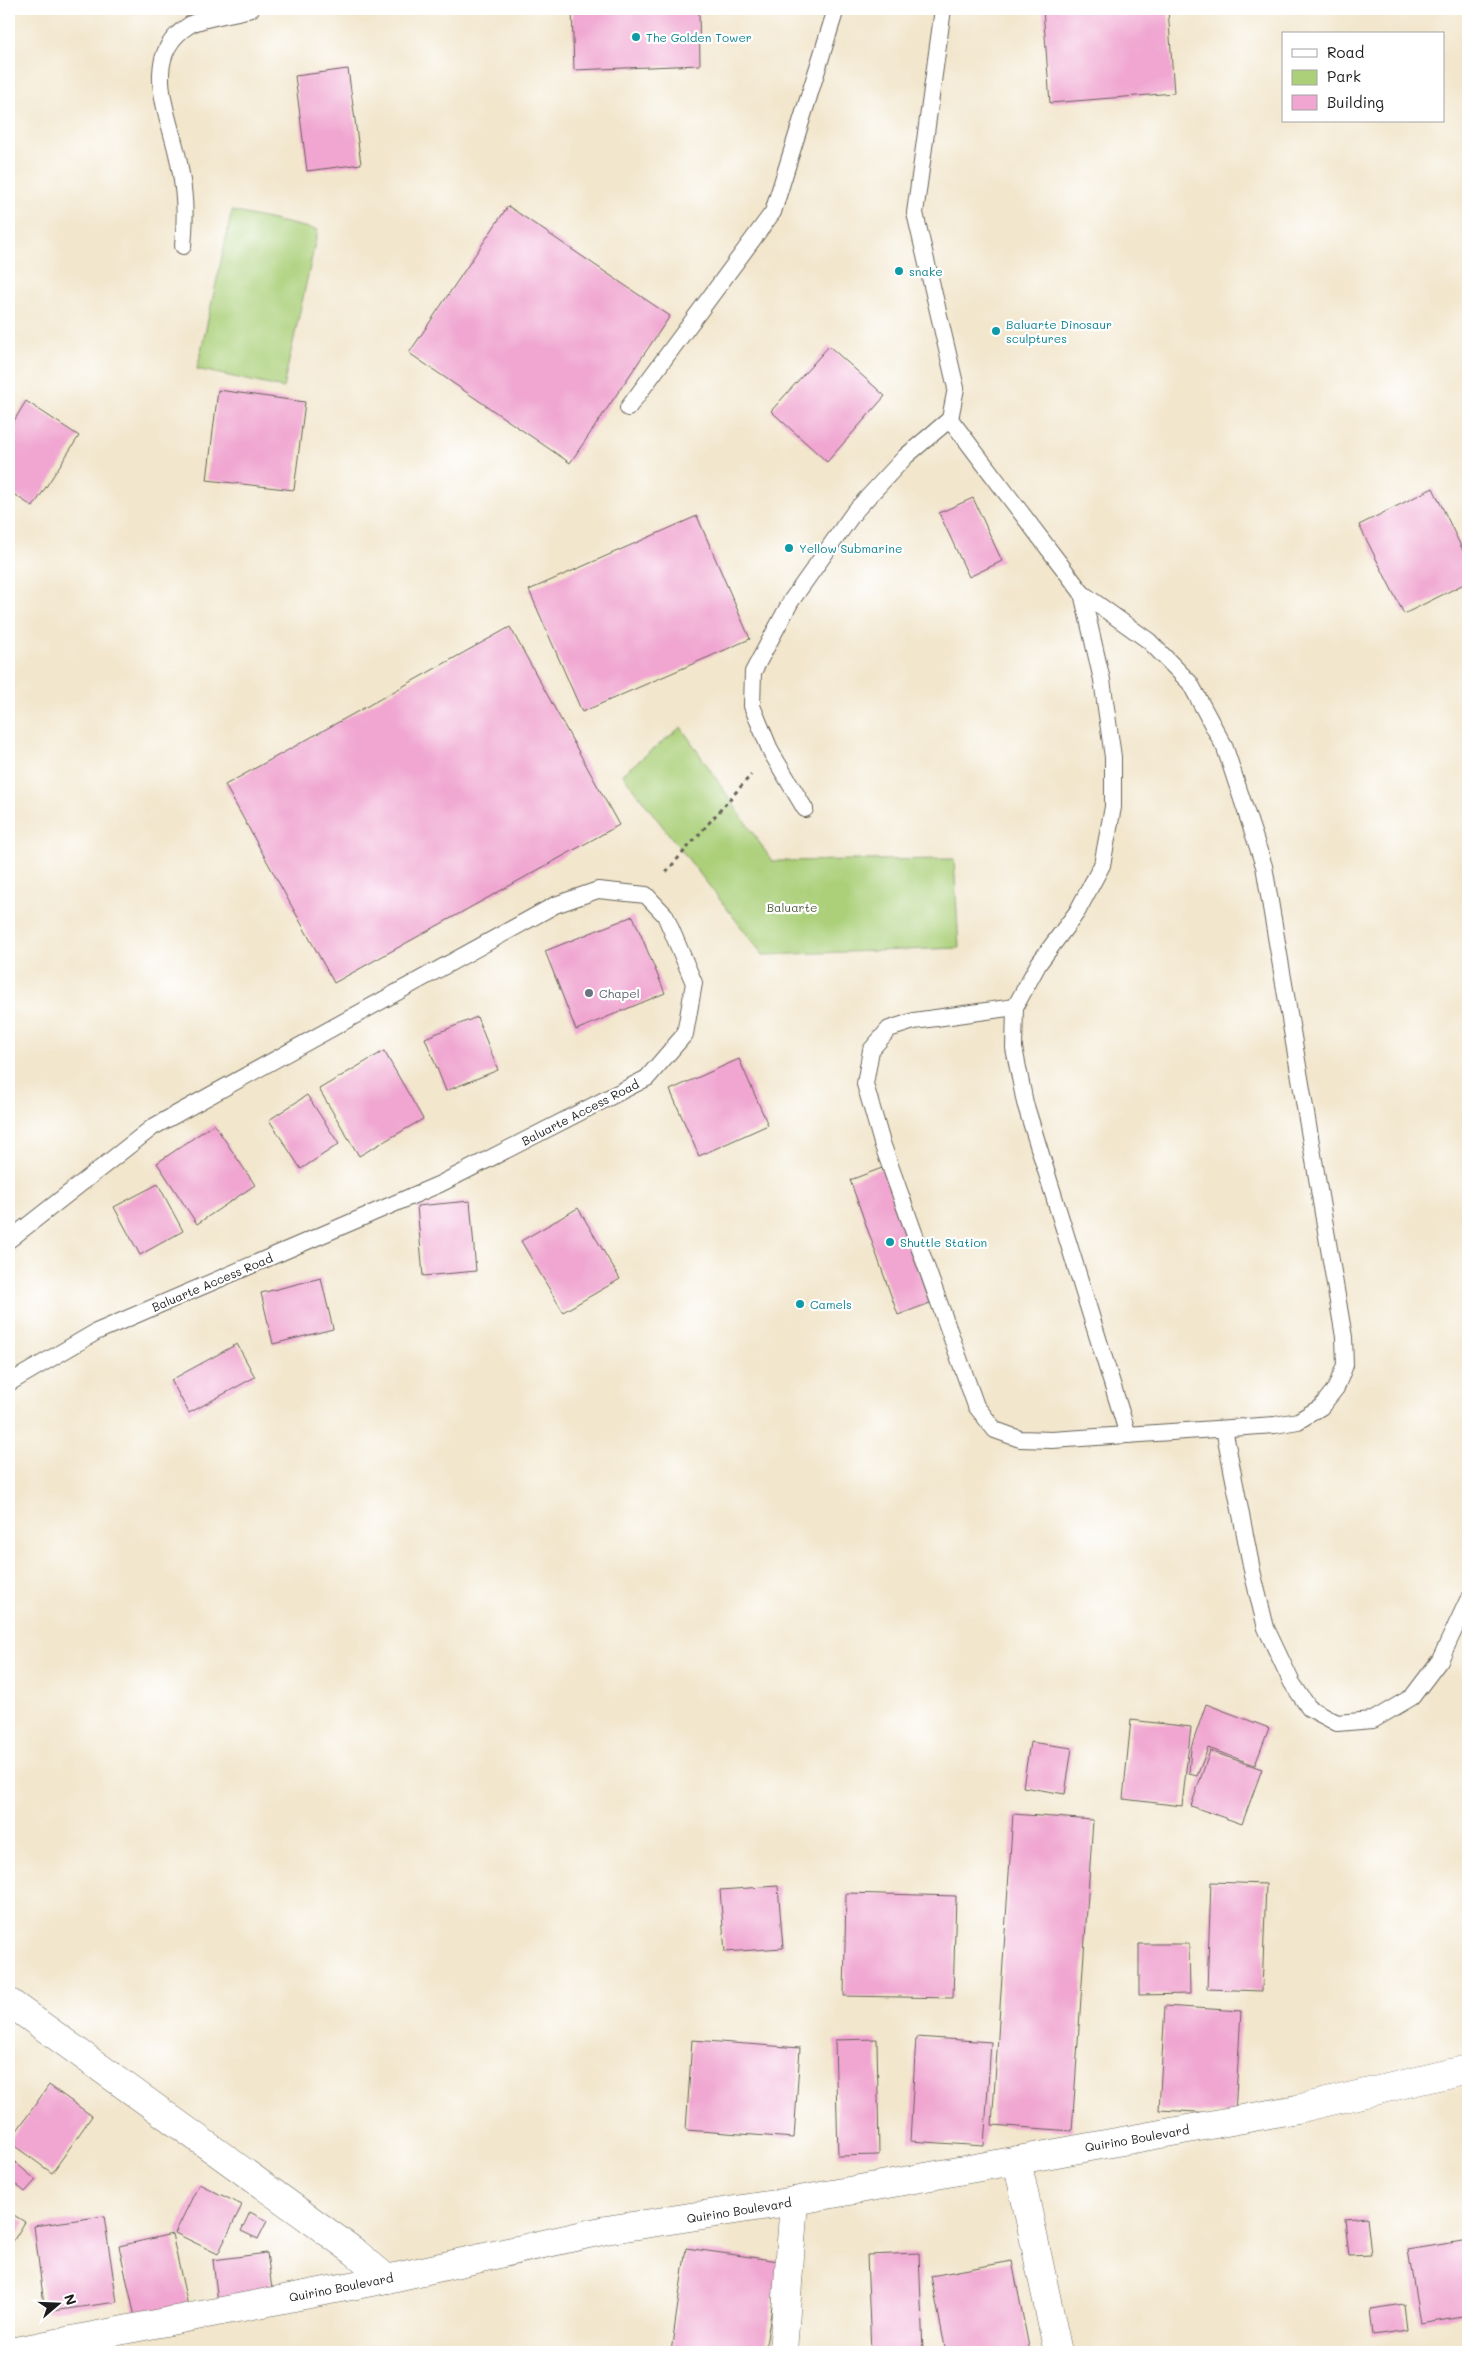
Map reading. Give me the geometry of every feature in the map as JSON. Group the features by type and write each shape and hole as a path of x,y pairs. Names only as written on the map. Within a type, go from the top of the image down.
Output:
{"main road":[{"path":"9,2002 355,2252 387,2279"},
{"name":"Quirino Boulevard","path":"10,2352 387,2279 606,2230 794,2201 1297,2109 1468,2070"},
{"path":"1017,2160 1058,2352"},
{"path":"783,2352 794,2201"}],"lane":[{"path":"184,246 186,206 179,161 162,103 160,65 171,42 189,25 251,9"},
{"path":"628,408 773,212 836,9"},
{"path":"805,809 771,752 752,706 753,672 791,601 855,511 906,456 950,419 956,388 915,213 944,9"},
{"path":"950,419 1082,593 1149,641 1190,684 1225,748 1264,866 1344,1337 1345,1365 1336,1388 1321,1407 1298,1421 1224,1429 1052,1440 1020,1439 995,1430 976,1406 882,1143 866,1084 871,1050 889,1029 914,1021 1015,1007"},
{"path":"1082,593 1102,680 1113,757 1113,807 1102,864 1077,912 1039,964 1015,1007 1014,1048 1025,1103 1128,1435"},
{"path":"9,1240 153,1127 555,906 598,890 646,895"},
{"name":"Baluarte Access Road","path":"9,1383 96,1332 440,1184 647,1078 685,1034 694,983 665,915 646,895"},
{"path":"1224,1429 1252,1575 1266,1628 1292,1683 1309,1708 1337,1723 1373,1720 1412,1697 1440,1660 1468,1600"}],"path":[{"path":"646,895 771,752"}],"green space":[{"path":"232,211 318,230 283,388 197,369"},
{"name":"Baluarte","path":"681,727 772,861 954,859 959,948 763,955 622,774"}],"building":[{"name":"The Golden Tower","path":"572,9 699,9 700,65 574,70"},
{"path":"1043,9 1168,9 1174,93 1050,103"},
{"path":"348,69 361,164 307,171 295,76"},
{"path":"508,206 670,316 570,463 409,353"},
{"path":"829,346 885,396 827,462 771,411"},
{"path":"218,390 305,402 294,490 207,480"},
{"path":"26,401 79,436 33,507 9,491 9,429"},
{"path":"1433,488 1468,561 1468,582 1404,614 1359,525"},
{"path":"973,498 1002,561 969,577 939,513"},
{"path":"697,516 750,639 582,712 529,590"},
{"path":"510,627 619,825 334,983 225,785"},
{"path":"633,916 665,993 576,1030 545,951"},
{"path":"477,1017 498,1070 446,1091 425,1038"},
{"path":"384,1051 423,1119 359,1156 319,1089"},
{"path":"739,1059 768,1125 699,1156 670,1090"},
{"path":"307,1095 339,1144 301,1169 269,1120"},
{"path":"214,1124 255,1185 197,1224 157,1163"},
{"name":"Shuttle Station","path":"882,1168 930,1303 898,1315 850,1180"},
{"path":"158,1184 183,1231 140,1255 114,1207"},
{"path":"470,1201 476,1271 423,1276 417,1206"},
{"path":"578,1208 620,1279 563,1312 521,1241"},
{"path":"321,1278 333,1329 273,1344 261,1293"},
{"path":"237,1344 255,1377 189,1413 171,1380"},
{"path":"1206,1704 1269,1728 1255,1765 1208,1748 1197,1776 1189,1774 1191,1748"},
{"path":"1131,1720 1191,1727 1182,1806 1123,1799"},
{"path":"1030,1742 1072,1748 1065,1794 1023,1787"},
{"path":"1210,1751 1262,1769 1242,1824 1191,1806"},
{"path":"1013,1814 1093,1820 1072,2131 992,2125"},
{"path":"1211,1882 1266,1884 1262,1991 1207,1989"},
{"path":"778,1886 783,1948 725,1952 720,1890"},
{"path":"846,1893 956,1896 953,1998 844,1996"},
{"path":"1139,1944 1189,1944 1190,1994 1139,1995"},
{"path":"1165,2006 1241,2011 1235,2114 1159,2110"},
{"path":"916,2037 991,2042 984,2146 910,2141"},
{"path":"877,2039 879,2155 838,2156 835,2040"},
{"path":"692,2040 800,2048 794,2138 686,2130"},
{"path":"49,2085 92,2116 52,2173 9,2142"},
{"path":"9,2157 36,2180 25,2192 9,2179"},
{"path":"199,2184 242,2205 218,2254 175,2233"},
{"path":"9,2212 25,2222 9,2248"},
{"path":"250,2212 267,2221 258,2239 241,2231"},
{"path":"104,2216 117,2302 45,2312 34,2226"},
{"path":"1367,2217 1371,2255 1349,2256 1345,2219"},
{"path":"172,2234 188,2306 135,2317 119,2246"},
{"path":"1468,2240 1468,2315 1420,2323 1408,2250"},
{"path":"686,2248 779,2261 765,2352 671,2352"},
{"path":"267,2253 273,2296 218,2303 213,2260"},
{"path":"919,2253 923,2352 871,2352 867,2255"},
{"path":"1012,2261 1030,2352 946,2352 931,2276"},
{"path":"1404,2304 1407,2330 1373,2335 1370,2309"}],"place":[{"name":"The Golden Tower","path":"636,37"},
{"name":"snake","path":"899,271"},
{"name":"Baluarte Dinosaur sculptures","path":"996,331"},
{"name":"Yellow Submarine","path":"789,548"},
{"name":"Chapel","path":"589,993"},
{"name":"Shuttle Station","path":"890,1242"},
{"name":"Camels","path":"800,1304"}]}
